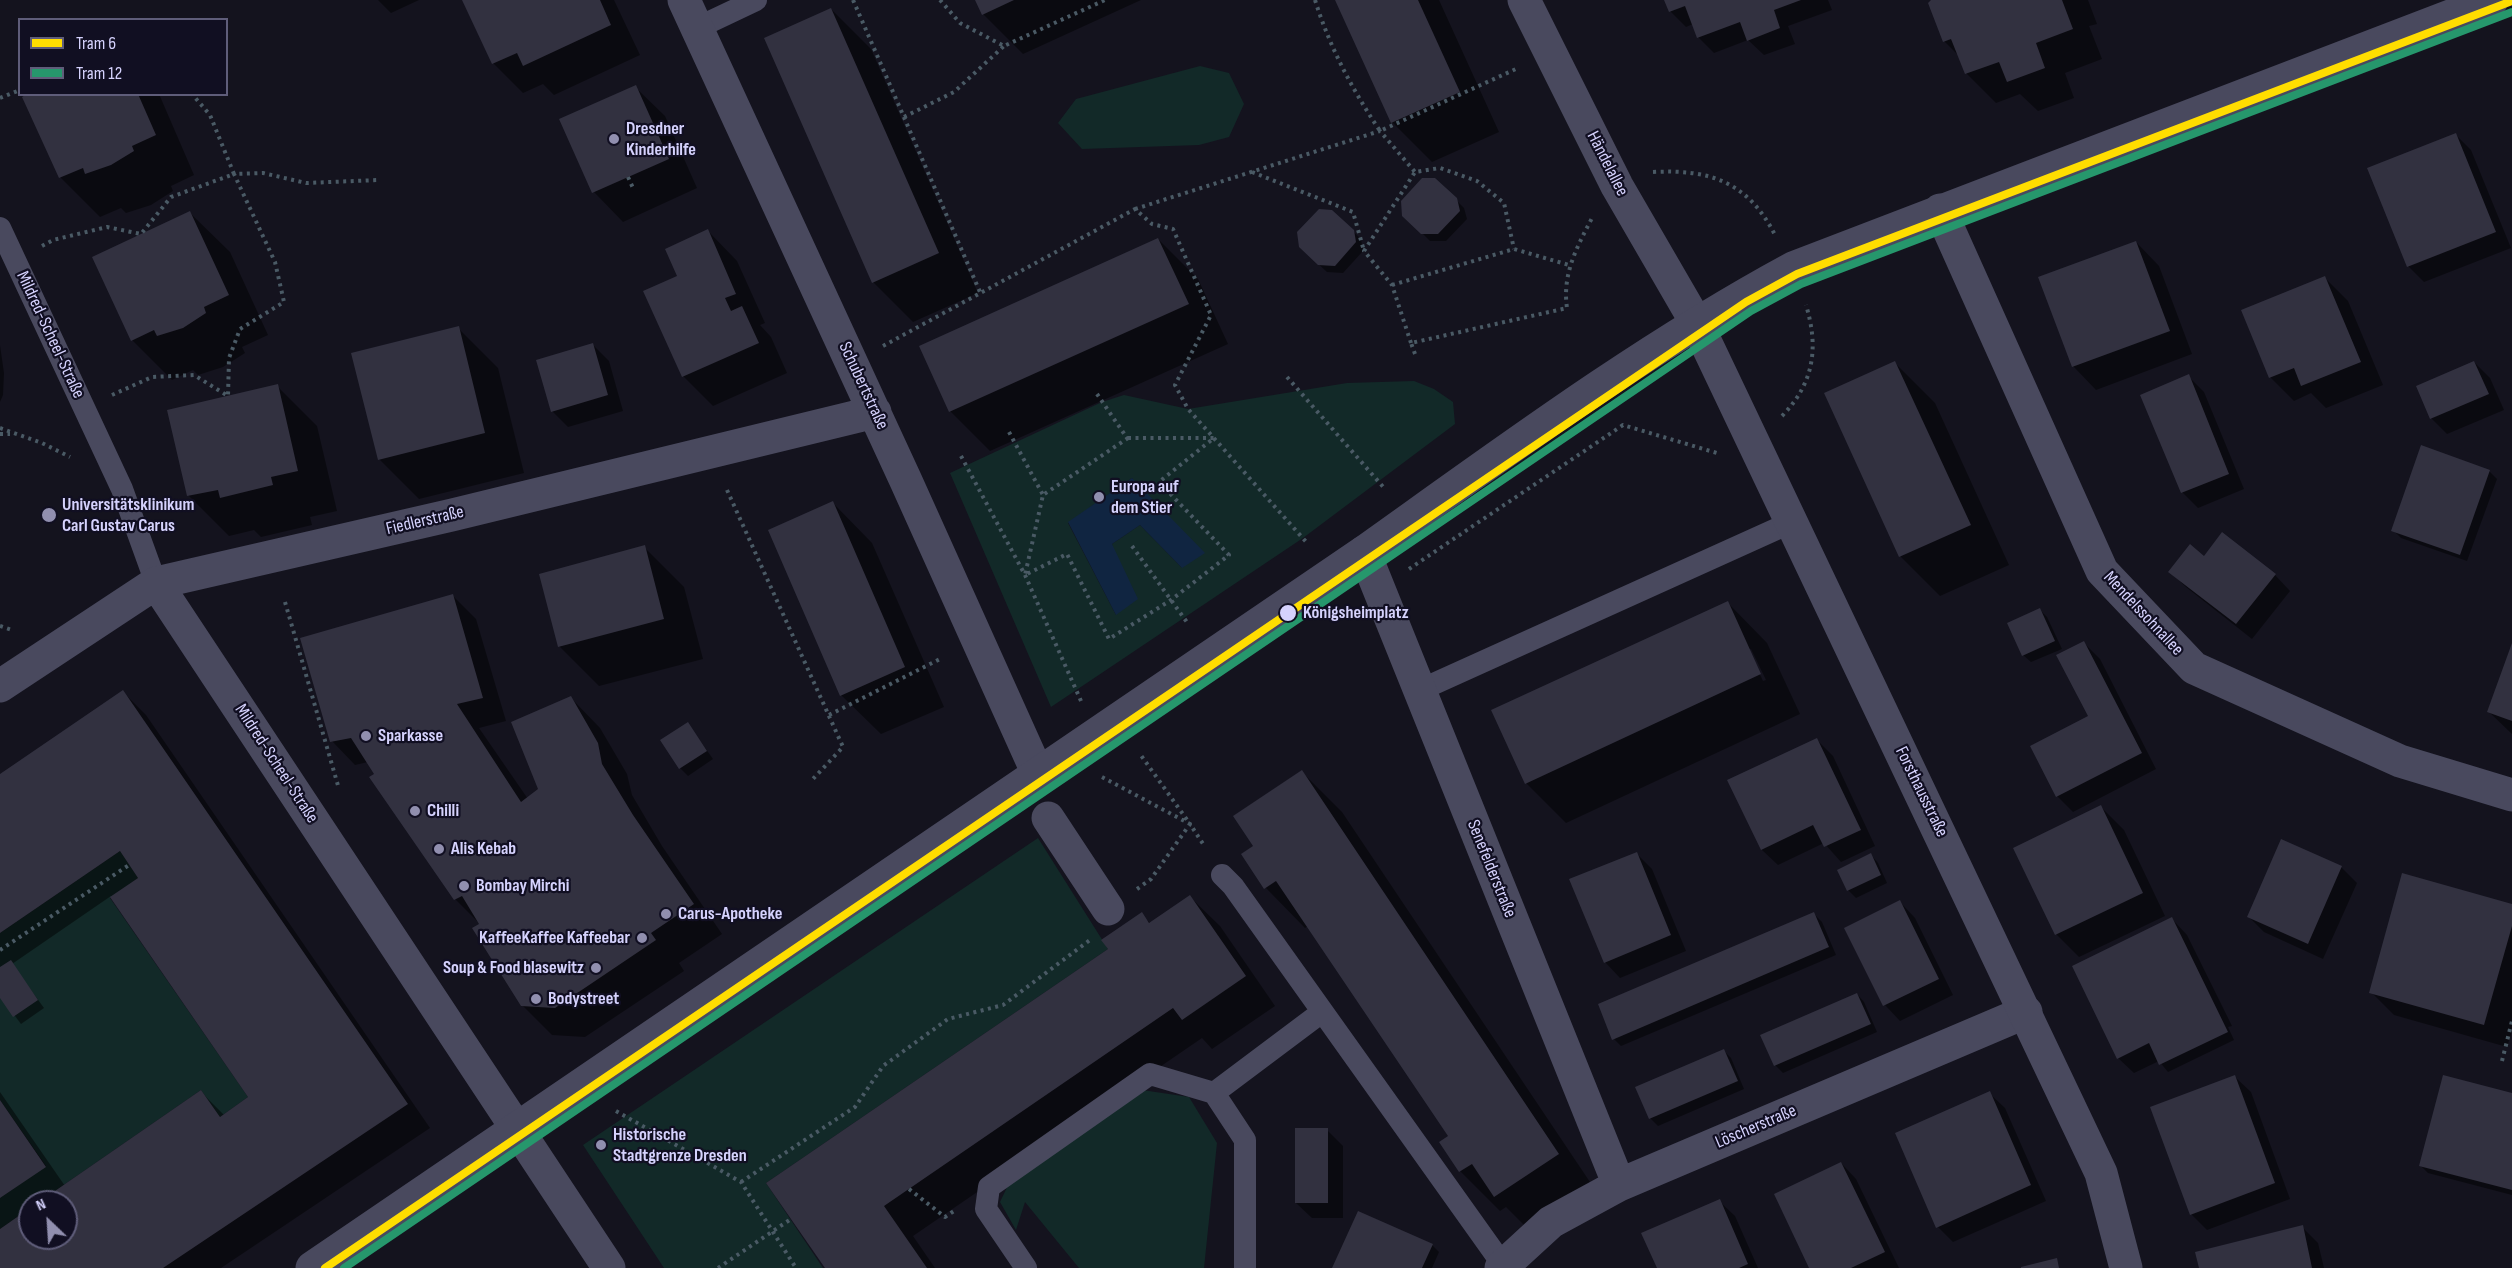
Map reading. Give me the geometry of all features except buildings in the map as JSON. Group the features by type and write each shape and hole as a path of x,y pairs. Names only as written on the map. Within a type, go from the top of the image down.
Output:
{"street":[{"name":"Händelallee","path":"1524,0 1617,186 1697,324"},
{"path":"312,1268 1365,552 1504,453 1697,324 1793,268 2492,0"},
{"name":"Schubertstraße","path":"690,14 875,412 1038,774"},
{"name":"Mendelssohnallee","path":"1940,210 2102,570 2194,669 2400,761 2512,795"},
{"name":"Forsthausstraße","path":"1697,324 2101,1173 2126,1268"},
{"name":"Fiedlerstraße","path":"0,686 156,583 452,515 875,412"},
{"name":"Senefelderstraße","path":"1365,552 1418,691 1619,1185"},
{"name":"Mildred-Scheel-Straße","path":"156,583 609,1268"},
{"path":"1048,818 1108,909"},
{"name":"Löscherstraße","path":"1502,1267 1551,1222 1619,1185 2026,1012"}],"lane":[{"path":"690,14 756,0"},
{"name":"Mildred-Scheel-Straße","path":"0,228 122,489 156,583"},
{"path":"1418,691 1792,522"},
{"path":"1222,875 1233,886 1502,1267"},
{"path":"1215,1093 1322,1012"},
{"path":"1026,1268 987,1209 989,1187 1150,1074 1215,1093 1245,1140 1245,1268"}],"path":[{"path":"853,0 980,292"},
{"path":"940,0 960,23 1004,46"},
{"path":"904,117 954,92 1004,46 1106,0"},
{"path":"1315,0 1326,37 1344,75 1380,131 1415,172"},
{"path":"852,363 1135,208 1380,131 1551,53"},
{"path":"0,98 18,91"},
{"path":"84,408 152,376 194,375 228,396 229,358 240,329 284,302 275,262 234,174 210,115 194,96"},
{"path":"1364,251 1415,172 1440,168 1477,181 1504,203 1515,249"},
{"path":"1252,172 1353,212 1364,251 1392,285 1411,343"},
{"path":"15,260 53,240 107,227 141,234 171,197 234,174 263,173 306,183 378,180"},
{"path":"628,177 633,188"},
{"path":"1135,208 1152,224 1173,229 1211,315 1174,386 1188,409 1308,544"},
{"path":"1392,285 1515,249 1569,265"},
{"path":"1287,377 1385,489"},
{"path":"1097,394 1128,438"},
{"path":"0,428 11,434 42,443 122,489"},
{"path":"1009,432 1043,495 1024,575"},
{"path":"0,434 11,434"},
{"path":"1043,495 1128,438 1214,438"},
{"path":"1024,575 1067,554 1109,639 1171,600 1229,555 1159,482 1214,438"},
{"path":"961,456 1024,575 1095,735"},
{"path":"727,490 843,747 812,780"},
{"path":"1132,546 1189,625"},
{"path":"285,602 342,800"},
{"path":"0,626 12,630"},
{"path":"829,715 942,658"},
{"path":"1067,754 1071,760 1190,824"},
{"path":"1140,754 1190,824 1222,875"},
{"path":"741,1182 855,1107 883,1066 948,1019 1004,1005 1089,943 1094,921 1151,879 1190,824"},
{"path":"0,950 129,865"},
{"path":"2502,1061 2512,1021"},
{"path":"616,1111 741,1182 796,1268"},
{"path":"909,1189 945,1217 989,1187"},
{"path":"718,1268 791,1219"}],"green space":[{"path":"1200,66 1229,73 1244,104 1229,137 1199,145 1082,149 1058,123 1076,99"},
{"name":"Königsheimplatz","path":"1414,381 1434,389 1453,402 1455,424 1303,538 1051,707 950,473 1102,402 1124,395 1188,409 1347,383","holes":["1132,478 1182,568 1140,525 1112,544 1116,615 1068,523"]},
{"path":"1038,838 1108,949 766,1183 823,1268 664,1268 583,1145"},
{"path":"120,851 138,878 110,898 248,1097 220,1117 201,1090 56,1190 18,1190 18,1216 0,1229 0,1198 46,1166 0,1100 0,933"},
{"path":"1142,1090 1189,1097 1217,1143 1204,1268 1079,1268 1025,1202 1016,1230 1000,1202 1011,1179"}],"water":[{"path":"1132,478 1205,553 1182,568 1140,525 1112,544 1138,599 1116,615 1068,522"}],"tram line":[{"name":"6","path":"325,1268 1746,302 1797,274 2512,1"},
{"name":"12","path":"344,1268 1751,311 1801,284 2512,12"}],"place":[{"name":"Dresdner Kinderhilfe","path":"614,139"},
{"name":"Europa auf dem Stier","path":"1099,497"},
{"name":"Universitätsklinikum Carl Gustav Carus","path":"49,515"},
{"name":"Königsheimplatz","path":"1288,613"},
{"name":"Sparkasse","path":"366,736"},
{"name":"Chilli","path":"415,811"},
{"name":"Alis Kebab","path":"439,849"},
{"name":"Bombay Mirchi","path":"464,886"},
{"name":"Carus-Apotheke","path":"666,914"},
{"name":"KaffeeKaffee Kaffeebar","path":"642,938"},
{"name":"Soup & Food blasewitz","path":"596,968"},
{"name":"Bodystreet","path":"536,999"},
{"name":"Historische Stadtgrenze Dresden","path":"601,1145"}]}
